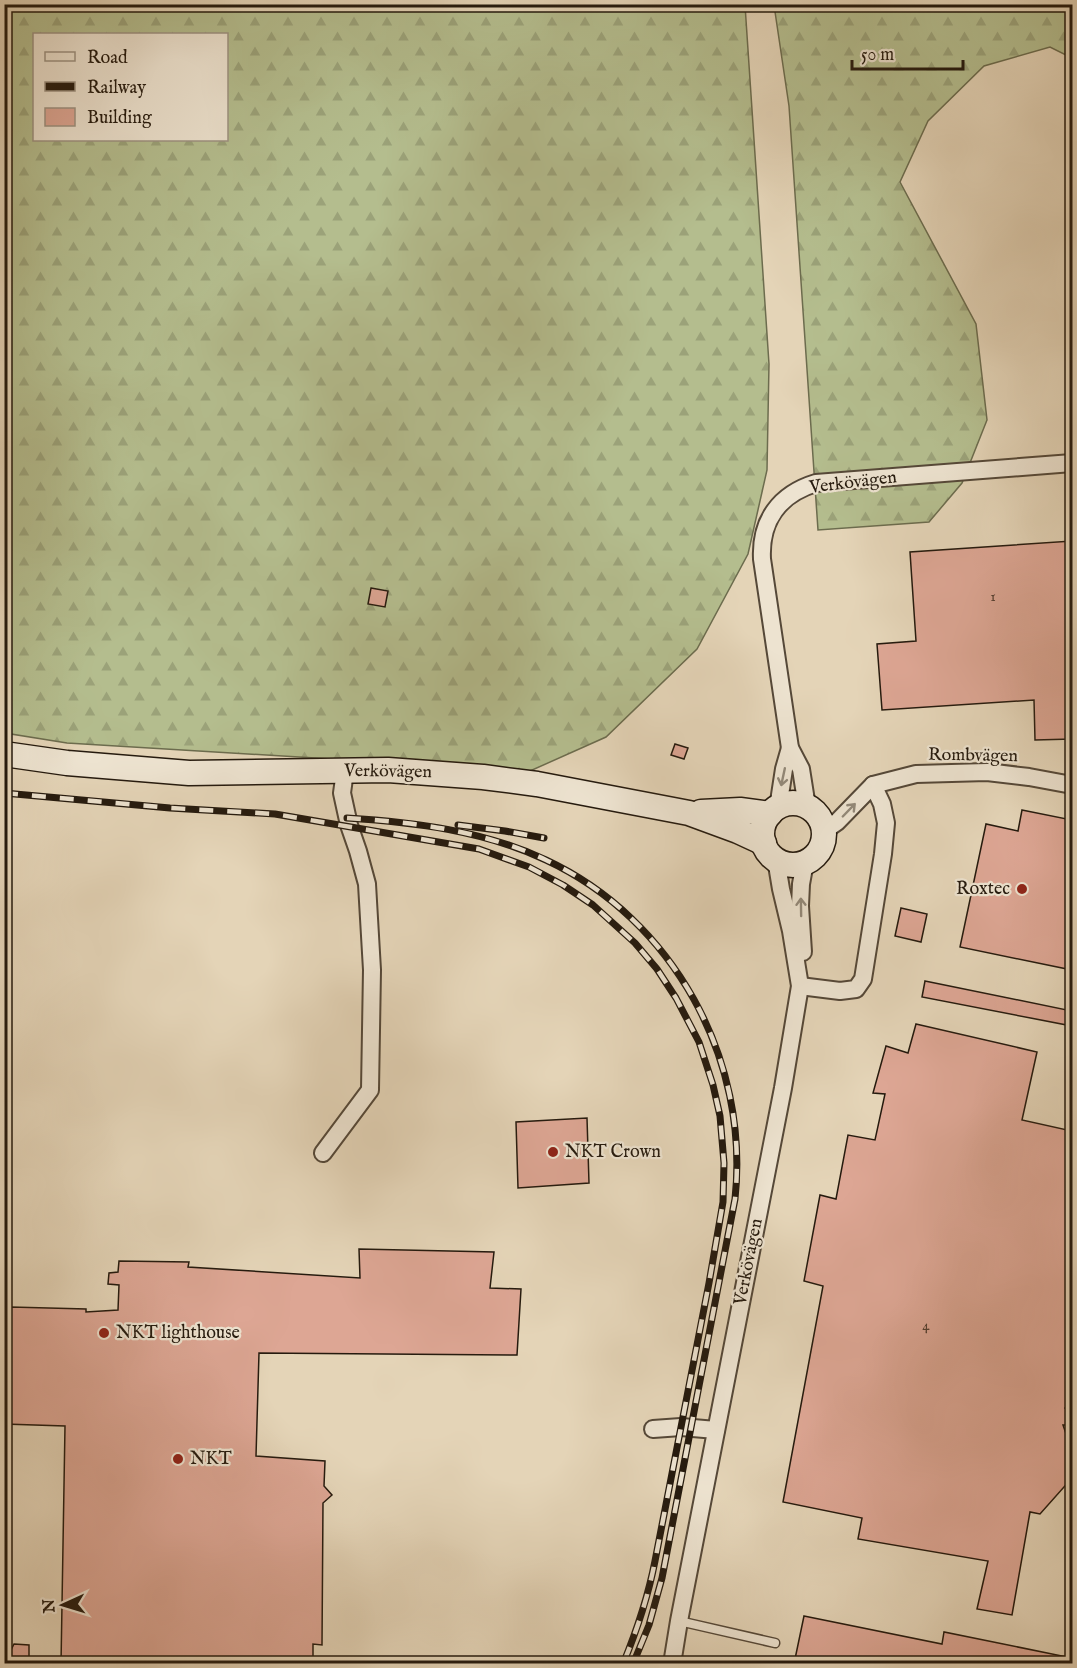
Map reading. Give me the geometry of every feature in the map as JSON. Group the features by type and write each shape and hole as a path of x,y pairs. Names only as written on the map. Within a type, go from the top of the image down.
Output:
{"main road":[{"name":"Verkövägen","path":"4,754 67,763 189,773 388,770 483,777 537,784 689,813 738,831 790,864 805,862"},
{"path":"689,813 774,811 792,803 807,807"},
{"name":"Verkövägen","path":"807,807 819,817 824,831"},
{"name":"Verkövägen","path":"770,851 763,828 774,811"},
{"path":"805,862 819,850 824,831"}],"street":[{"name":"Verkövägen","path":"807,807 801,769 790,747 762,548 766,526 784,500 816,483 1072,463"},
{"name":"Verkövägen","path":"774,811 790,747"},
{"path":"323,1153 370,1090 372,969 367,884 348,825 342,794 345,771"},
{"name":"Rombvägen","path":"873,785 916,774 987,772 1072,785"},
{"path":"805,862 801,884 804,947 800,986 840,991 856,989 863,979 886,823 882,804 873,785 837,822 824,831"},
{"name":"Verkövägen","path":"672,1664 783,1088 800,986 791,931 770,851"},
{"path":"653,1429 681,1427 716,1430"}],"lane":[{"path":"679,1621 775,1643"}],"green space":[{"path":"4,5 745,5 769,364 767,470 748,554 697,649 606,737 530,771 67,743 5,733"},
{"path":"774,5 1072,5 1072,58 1050,47 984,66 928,121 900,182 976,324 987,420 962,483 929,522 818,530 789,106"}],"building":[{"path":"1072,541 1072,739 1035,740 1034,700 882,710 877,644 916,641 910,552"},
{"path":"371,588 388,591 385,607 368,604"},
{"path":"675,744 688,748 684,759 671,755"},
{"name":"Roxtec","path":"1022,810 1072,820 1072,970 960,947 986,824 1018,831"},
{"path":"901,908 927,914 921,942 895,936"},
{"path":"925,981 1072,1011 1072,1026 922,997"},
{"path":"916,1024 1037,1052 1022,1120 1072,1131 1072,1400 1065,1408 1072,1412 1072,1425 1063,1425 1072,1451 1072,1478 1040,1514 1030,1512 1012,1615 977,1609 988,1561 858,1539 862,1518 783,1502 823,1286 804,1281 820,1195 836,1199 848,1135 875,1140 885,1094 873,1093 886,1046 908,1053"},
{"name":"NKT Crown","path":"587,1118 589,1183 518,1188 516,1122"},
{"name":"NKT","path":"359,1249 494,1252 490,1288 521,1289 517,1355 259,1353 256,1456 325,1461 324,1486 332,1495 323,1503 322,1645 313,1644 313,1664 61,1664 65,1426 4,1424 4,1329 10,1329 11,1307 86,1309 86,1312 118,1310 119,1285 108,1284 109,1273 118,1272 119,1261 189,1262 188,1267 360,1278"},
{"path":"804,1616 942,1644 944,1632 1072,1658 1072,1664 816,1664 795,1659"},
{"path":"14,1644 29,1645 29,1664 4,1664"}],"railway":[{"path":"4,793 170,808 275,814 479,849 529,867 563,885 593,905 635,943 657,969 676,998 699,1042 713,1085 720,1116 724,1163 723,1202 652,1574 642,1613 623,1664"},
{"path":"347,818 423,825 474,835 523,850 546,860 591,886 631,918 666,956 694,999 715,1046 730,1095 736,1147 735,1199 662,1578 649,1625 633,1664"},
{"path":"458,825 544,838"}],"place":[{"name":"Roxtec","path":"1022,889"},
{"name":"NKT Crown","path":"553,1152"},
{"name":"NKT lighthouse","path":"104,1333"},
{"name":"NKT","path":"178,1459"}]}
